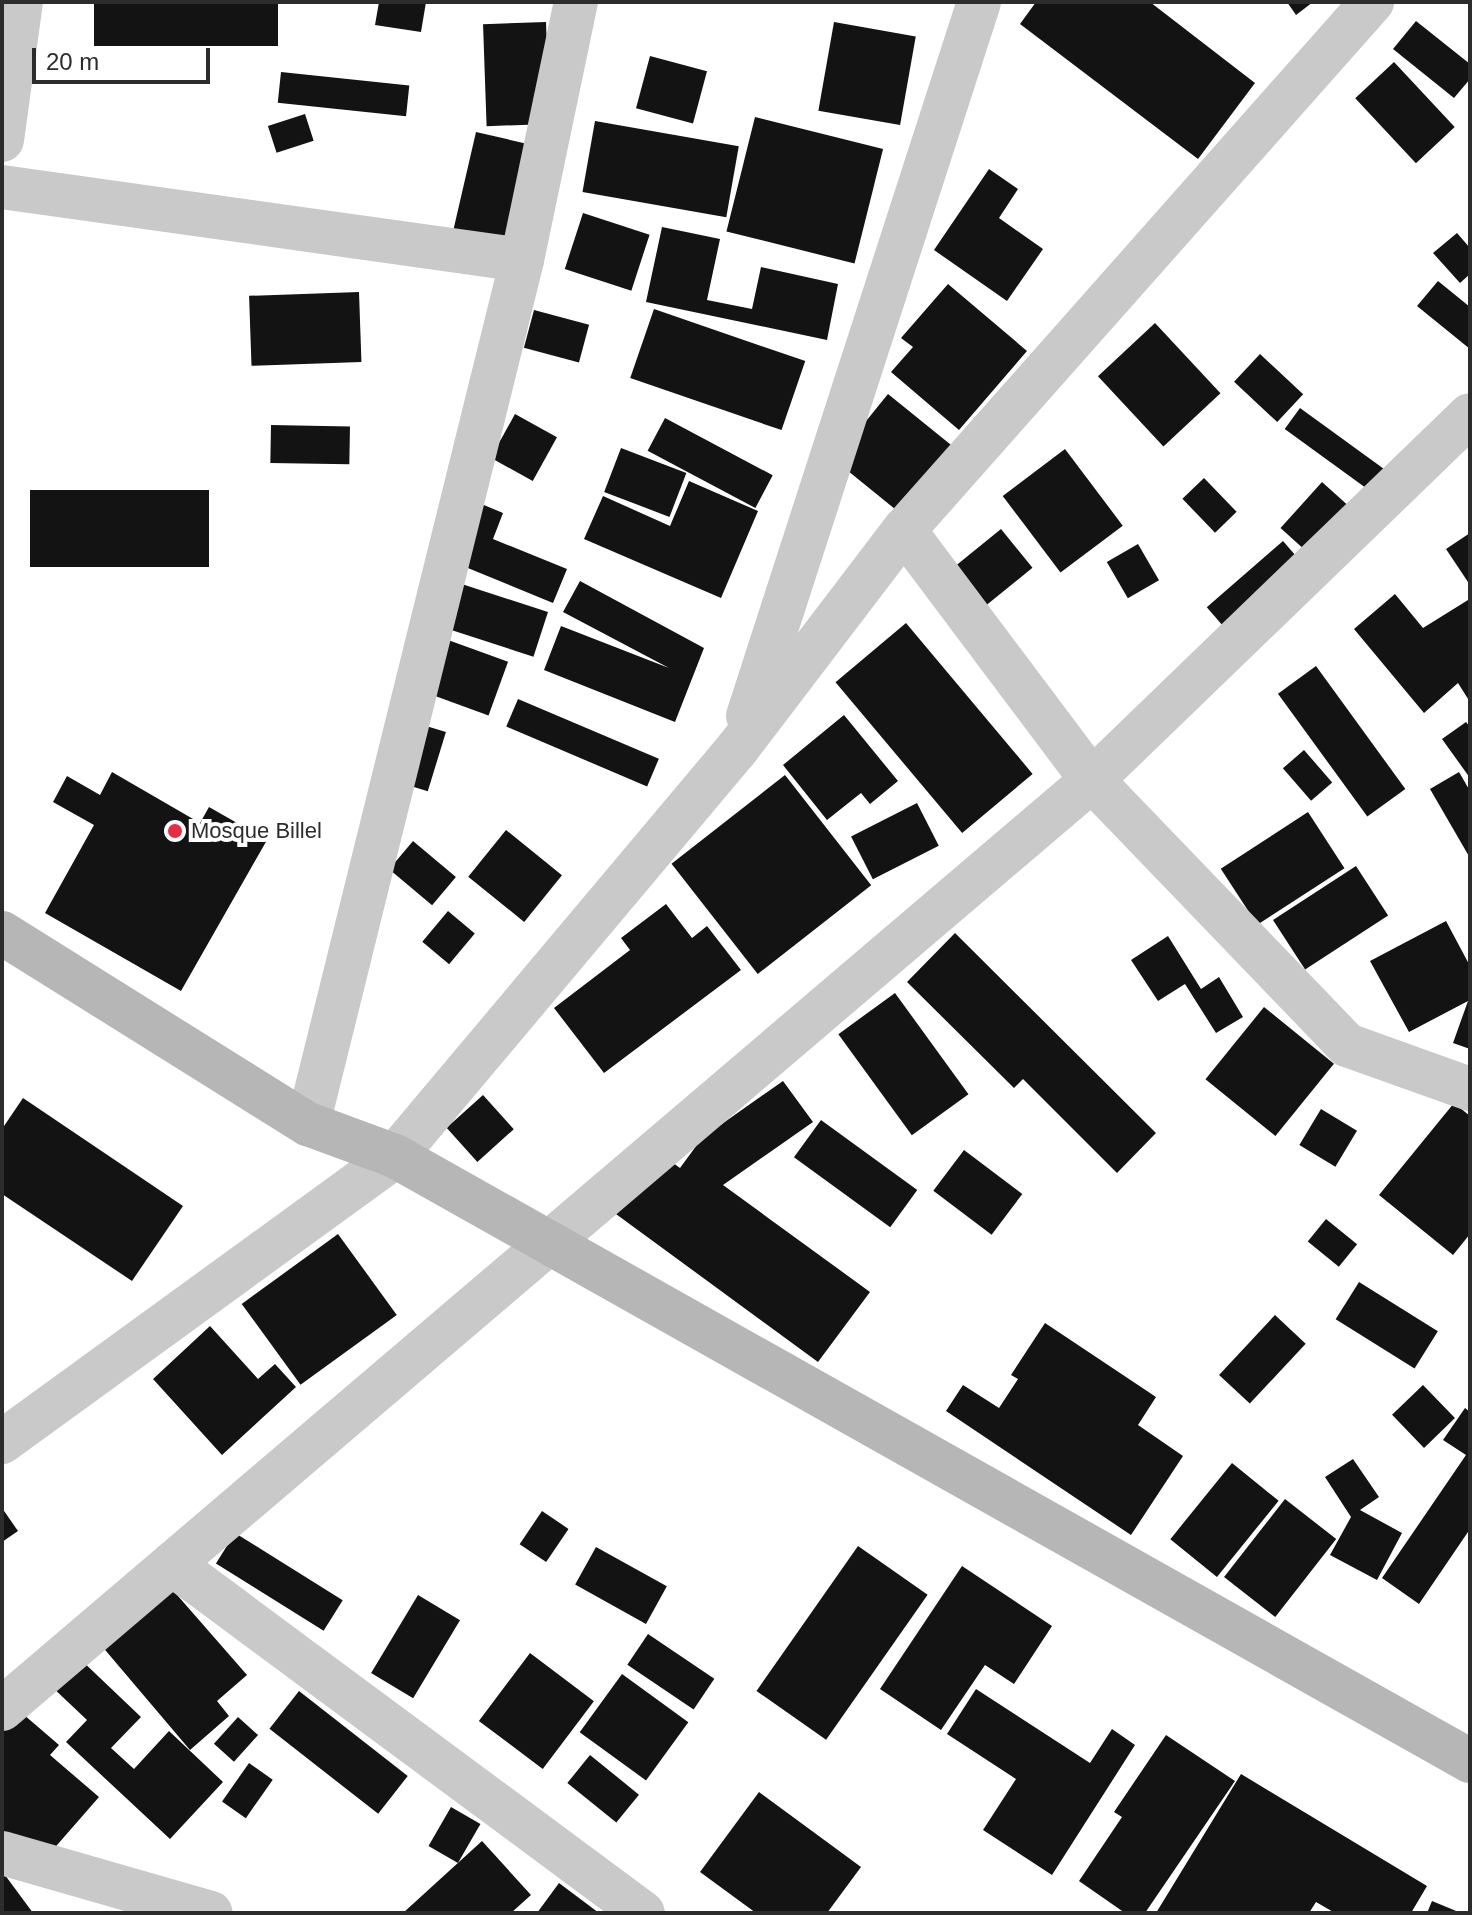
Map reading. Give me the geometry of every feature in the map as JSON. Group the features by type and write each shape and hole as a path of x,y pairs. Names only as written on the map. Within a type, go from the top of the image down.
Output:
{"street":[{"path":"2,140 21,2"},
{"path":"308,1124 522,260 576,2"},
{"path":"737,749 979,2"},
{"path":"2,1442 395,1156 737,749 904,530 1372,2"},
{"path":"2,187 522,260"},
{"path":"2,1709 553,1243 1092,780 1470,415"},
{"path":"904,530 1092,780 1347,1045 1470,1089"},
{"path":"2,933 308,1124 395,1156 1470,1761"},
{"path":"172,1564 643,1913"},
{"path":"2,1853 211,1913"}],"building":[{"path":"94,2 278,2 278,46 94,46"},
{"path":"379,2 426,2 421,32 375,25"},
{"path":"1036,2 1150,2 1255,83 1198,159 1020,24"},
{"path":"1287,2 1313,2 1296,15"},
{"path":"1416,21 1470,64 1470,79 1454,98 1393,49"},
{"path":"546,22 550,124 487,126 483,24"},
{"path":"834,22 916,36 900,125 818,111"},
{"path":"650,56 707,71 693,123 636,108"},
{"path":"1394,62 1455,127 1416,163 1355,98"},
{"path":"281,72 409,85 406,116 278,103"},
{"path":"305,114 314,141 277,153 268,126"},
{"path":"755,117 883,149 855,263 726,231"},
{"path":"595,121 739,146 726,217 582,192"},
{"path":"476,132 545,148 522,250 452,234"},
{"path":"989,169 1018,189 999,218 1043,249 1007,301 934,250"},
{"path":"583,213 650,235 631,291 565,269"},
{"path":"662,227 720,239 707,300 752,309 761,267 838,284 827,340 646,302"},
{"path":"1457,233 1470,248 1470,274 1460,283 1433,253"},
{"path":"1438,281 1470,307 1470,349 1417,306"},
{"path":"948,284 1027,351 959,430 891,372 913,347 901,338"},
{"path":"359,292 361,362 252,366 249,296"},
{"path":"654,309 805,361 782,430 630,378"},
{"path":"534,310 589,325 579,362 524,348"},
{"path":"1155,323 1220,393 1163,446 1098,376"},
{"path":"1260,354 1303,394 1277,422 1234,382"},
{"path":"888,394 952,446 898,512 835,460"},
{"path":"1300,408 1397,479 1382,500 1285,429"},
{"path":"515,414 557,437 533,481 491,458"},
{"path":"665,418 773,475 755,508 648,451"},
{"path":"271,425 350,426 349,464 270,463"},
{"path":"621,448 686,473 670,517 604,492"},
{"path":"1065,449 1123,526 1060,573 1003,496"},
{"path":"1204,478 1237,512 1215,533 1182,499"},
{"path":"689,481 758,511 721,598 584,539 603,496 670,526"},
{"path":"1322,482 1355,512 1314,558 1281,528"},
{"path":"30,490 209,490 209,567 30,567"},
{"path":"460,495 503,513 493,539 567,569 553,603 436,555"},
{"path":"1001,529 1032,568 982,609 950,570"},
{"path":"1470,533 1470,585 1446,549"},
{"path":"1283,541 1313,575 1236,641 1207,607"},
{"path":"1138,544 1159,580 1128,598 1107,562"},
{"path":"431,574 548,612 533,657 416,619"},
{"path":"580,581 704,648 675,722 544,670 561,626 669,668 563,612"},
{"path":"1395,594 1423,628 1468,600 1470,702 1458,683 1424,713 1354,629"},
{"path":"906,623 1033,774 962,833 836,682"},
{"path":"415,628 508,662 489,715 396,682"},
{"path":"1316,666 1405,789 1367,817 1278,694"},
{"path":"518,699 659,759 647,786 506,727"},
{"path":"844,715 898,781 870,804 861,793 827,820 783,765"},
{"path":"400,718 446,732 428,791 382,777"},
{"path":"1466,722 1470,727 1470,778 1442,739"},
{"path":"1304,750 1332,782 1311,801 1283,768"},
{"path":"112,772 200,823 209,807 267,840 181,991 45,913 94,825 53,802 67,776 100,795"},
{"path":"1459,772 1470,791 1470,858 1430,789"},
{"path":"785,775 871,885 758,974 672,864"},
{"path":"917,803 939,846 873,879 851,837"},
{"path":"1308,812 1344,868 1257,925 1221,869"},
{"path":"506,830 562,875 524,922 468,877"},
{"path":"413,841 456,877 432,905 389,869"},
{"path":"1356,866 1388,915 1305,969 1273,920"},
{"path":"666,904 692,938 707,926 741,970 604,1073 554,1008 630,950 621,938"},
{"path":"448,911 475,933 449,964 422,942"},
{"path":"1446,921 1470,966 1470,1049 1453,1043 1468,1001 1409,1032 1370,961"},
{"path":"955,933 1156,1133 1117,1173 1023,1079 1014,1088 907,982"},
{"path":"1168,936 1201,989 1219,977 1243,1017 1216,1033 1185,984 1158,1001 1131,960"},
{"path":"895,993 968,1094 912,1135 838,1034"},
{"path":"1264,1007 1334,1064 1275,1136 1205,1079"},
{"path":"783,1081 813,1122 723,1185 870,1292 818,1362 605,1206 669,1160 680,1168 702,1138"},
{"path":"483,1095 514,1129 477,1162 447,1128"},
{"path":"23,1098 183,1206 132,1281 2,1194 2,1129"},
{"path":"1454,1103 1470,1116 1470,1234 1453,1255 1379,1195"},
{"path":"1321,1109 1357,1131 1335,1167 1299,1145"},
{"path":"821,1120 917,1190 890,1227 794,1157"},
{"path":"964,1150 1022,1194 992,1235 933,1191"},
{"path":"1326,1219 1357,1244 1339,1267 1308,1242"},
{"path":"338,1234 397,1315 301,1385 242,1304"},
{"path":"1359,1282 1438,1331 1415,1369 1336,1319"},
{"path":"1275,1315 1306,1344 1250,1404 1219,1375"},
{"path":"1045,1323 1156,1397 1138,1425 1183,1456 1131,1535 946,1411 963,1385 999,1408 1018,1379 1011,1375"},
{"path":"210,1326 258,1379 275,1364 296,1387 222,1455 153,1379"},
{"path":"1423,1385 1455,1418 1424,1448 1392,1415"},
{"path":"1465,1408 1470,1412 1470,1529 1419,1604 1382,1578 1466,1455 1443,1440"},
{"path":"1353,1459 1379,1497 1360,1510 1402,1533 1377,1580 1330,1555 1351,1517 1325,1477"},
{"path":"1232,1463 1279,1501 1217,1577 1170,1539"},
{"path":"1285,1499 1336,1539 1275,1617 1224,1577"},
{"path":"2,1508 18,1531 2,1542"},
{"path":"542,1511 569,1529 546,1562 520,1544"},
{"path":"235,1533 343,1600 324,1631 216,1564"},
{"path":"858,1546 928,1595 826,1740 756,1691"},
{"path":"596,1547 667,1586 646,1624 575,1585"},
{"path":"962,1566 1052,1626 1014,1684 985,1665 941,1730 880,1689"},
{"path":"164,1580 247,1675 217,1701 229,1716 190,1750 95,1638"},
{"path":"418,1595 460,1620 413,1698 371,1673"},
{"path":"648,1634 714,1679 694,1709 627,1665"},
{"path":"530,1653 594,1701 543,1769 479,1721"},
{"path":"78,1657 141,1717 111,1748 134,1769 169,1731 223,1782 170,1839 66,1742 87,1720 50,1685"},
{"path":"622,1674 688,1722 646,1780 580,1732"},
{"path":"976,1689 1090,1763 1112,1729 1135,1745 1052,1875 983,1830 1016,1779 947,1734"},
{"path":"299,1691 408,1776 378,1814 269,1729"},
{"path":"16,1708 59,1745 50,1755 99,1797 30,1876 2,1852 2,1724"},
{"path":"238,1717 258,1735 234,1762 214,1744"},
{"path":"1166,1735 1235,1781 1145,1913 1125,1913 1079,1881 1122,1817 1114,1812"},
{"path":"590,1755 639,1795 616,1823 567,1783"},
{"path":"249,1763 273,1780 246,1818 222,1802"},
{"path":"1241,1774 1427,1886 1411,1913 1335,1913 1316,1902 1309,1913 1156,1913"},
{"path":"759,1792 861,1867 827,1913 756,1913 700,1872"},
{"path":"451,1807 480,1824 458,1863 428,1846"},
{"path":"482,1841 531,1895 511,1913 403,1913"},
{"path":"2,1871 33,1913 2,1913"},
{"path":"559,1883 599,1913 537,1913"},
{"path":"1432,1901 1461,1913 1427,1913"}],"place":[{"name":"Mosque Billel","path":"175,831"}]}
